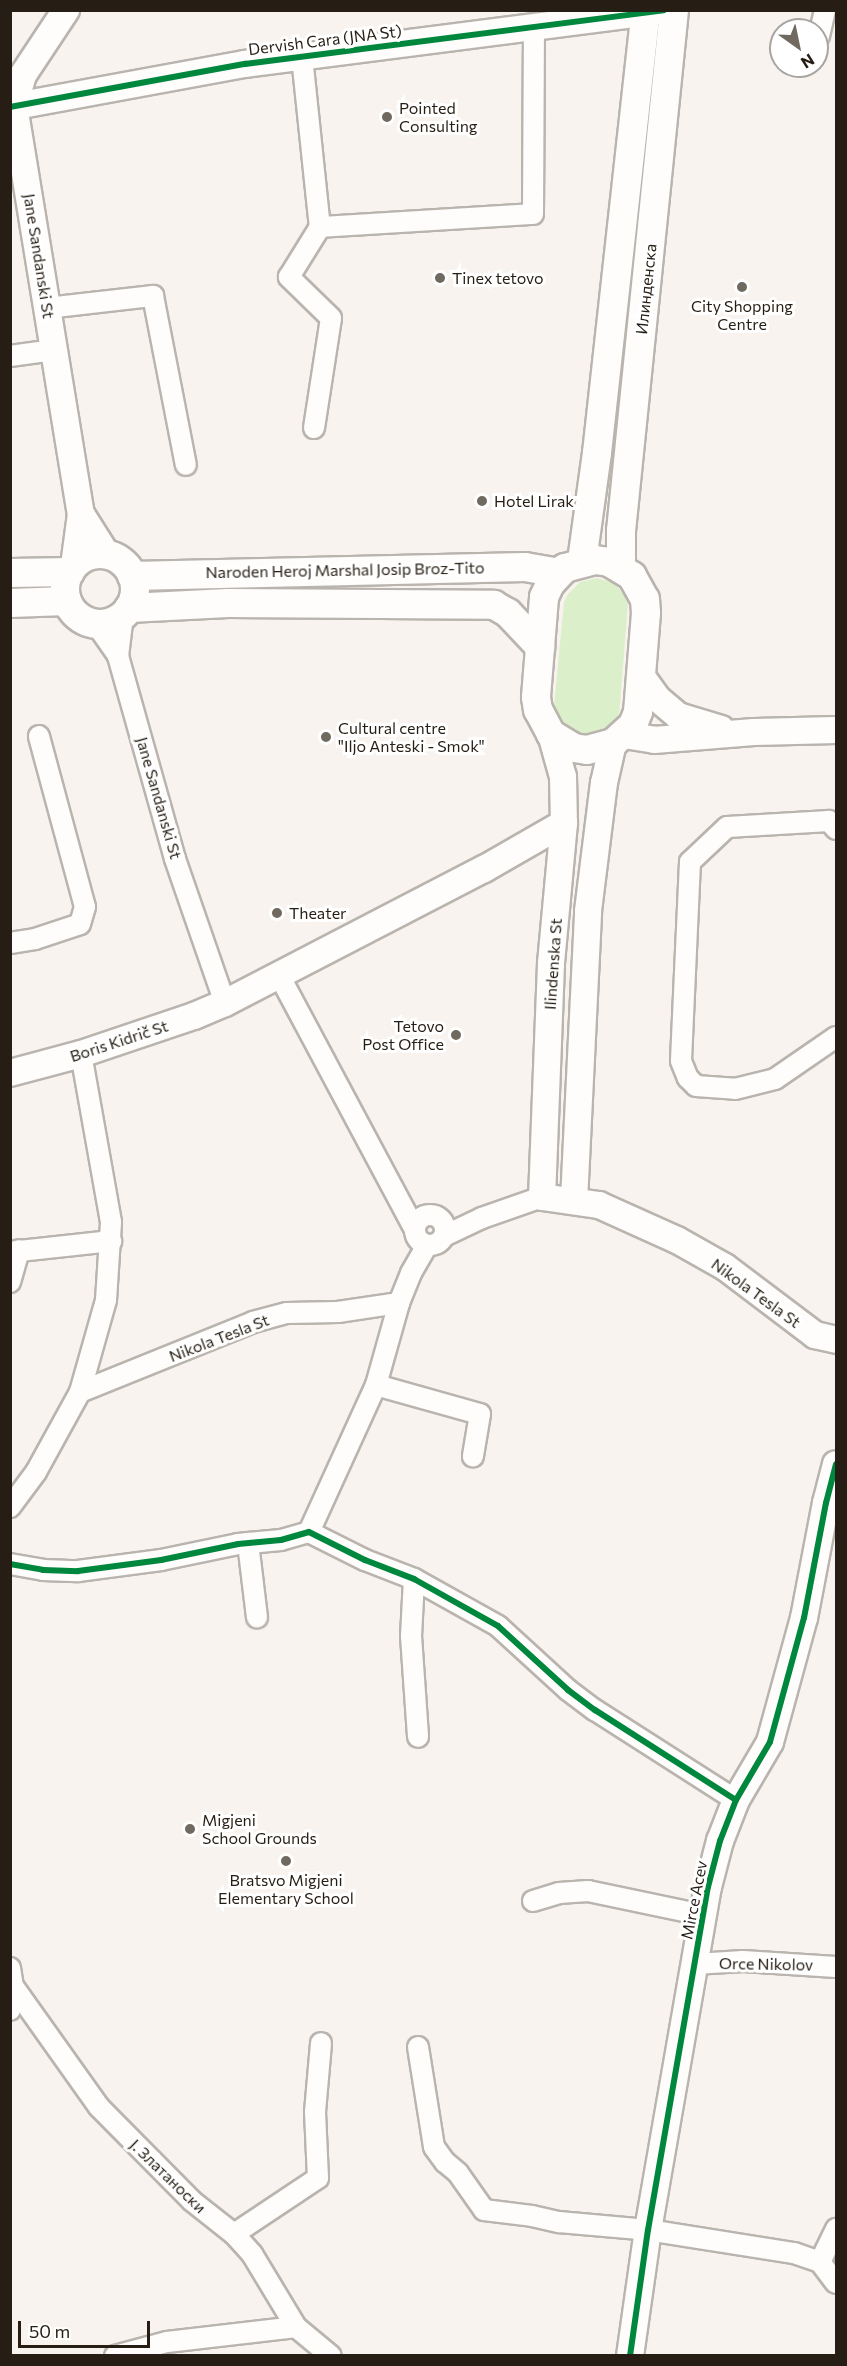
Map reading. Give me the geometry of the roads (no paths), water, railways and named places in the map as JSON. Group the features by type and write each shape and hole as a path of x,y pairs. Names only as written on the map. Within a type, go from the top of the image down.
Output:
{"main road":[{"name":"Илинденска","path":"621,567 621,531 674,10"},
{"name":"Илинденска","path":"551,734 543,723 537,704 544,597 570,567 597,453 652,12"},
{"path":"96,624 78,616 67,601 65,591 72,569 84,559 107,555 126,566 132,576 135,592 126,612"},
{"path":"551,734 574,748 587,750 619,739 638,712 642,677 645,599 636,581 621,567 595,560 570,567"},
{"name":"Naroden Heroj Marshal Josip Broz-Tito","path":"132,576 570,567"},
{"path":"10,573 72,569"},
{"path":"10,603 67,601"},
{"name":"Naroden Heroj Marshal Josip Broz-Tito","path":"96,624 115,621 126,612 228,603 494,605 508,613 540,647"}],"street":[{"name":"Jane Sandanski St","path":"66,10 23,75 12,106 81,514"},
{"name":"Dervish Cara (JNA St)","path":"12,106 245,64 652,12"},
{"path":"320,227 533,214 534,27"},
{"path":"302,57 320,227 289,277 331,318 314,428"},
{"path":"47,308 153,296 186,465"},
{"path":"10,356 54,350"},
{"path":"81,514 107,555"},
{"path":"72,569 81,514"},
{"path":"118,656 126,612"},
{"path":"96,624 118,656"},
{"name":"Jane Sandanski St","path":"118,656 175,860 225,1003"},
{"path":"642,677 658,699 678,716 742,734"},
{"path":"619,739 654,740 837,730"},
{"name":"Ilindenska St","path":"542,1197 551,974 564,823 563,777 551,734"},
{"path":"10,943 35,939 80,924 85,907 39,736"},
{"name":"Ilindenska St","path":"574,1201 588,910 604,783 619,739"},
{"path":"837,829 828,821 727,827 690,862 681,1061 688,1078 696,1086 735,1089 775,1079 837,1037"},
{"name":"Boris Kidrič St","path":"10,1073 81,1054 194,1016 225,1003 494,863 564,823"},
{"path":"551,974 585,978"},
{"path":"279,975 397,1194 432,1229"},
{"path":"10,1507 36,1472 80,1392 106,1300 111,1222 81,1054"},
{"path":"432,1229 482,1218 542,1197"},
{"name":"Nikola Tesla St","path":"542,1197 599,1205 677,1240 725,1267 815,1335 837,1340"},
{"path":"309,1532 376,1384 399,1303 432,1229"},
{"path":"10,1282 15,1251 111,1241"},
{"name":"Nikola Tesla St","path":"80,1392 253,1322 287,1313 338,1312 399,1303"},
{"path":"376,1384 480,1414 473,1456"},
{"name":"Mirce Acev","path":"630,2355 648,2230 703,1916 720,1841 736,1800 770,1742 804,1618 826,1503 837,1464"},
{"path":"10,1564 43,1570 78,1571 161,1560 248,1543 281,1540 309,1532 364,1560 414,1579 498,1626 568,1690 595,1710 736,1800"},
{"path":"248,1543 257,1617"},
{"path":"414,1579 411,1636 418,1737"},
{"path":"533,1901 559,1893 588,1891 703,1916"},
{"name":"Orce Nikolov","path":"695,1964 743,1961 837,1967"},
{"path":"10,2010 12,1977"},
{"name":"Ј. Златаноски","path":"12,1977 99,2107 192,2201 234,2234 252,2254 296,2327 331,2355"},
{"path":"234,2234 318,2178 315,2112 321,2043"},
{"path":"418,2048 434,2147 445,2162 458,2172 484,2210 559,2222 648,2230 794,2253 820,2262 837,2283"},
{"path":"820,2262 837,2229"},
{"path":"115,2355 169,2349 296,2327"},
{"path":"331,2355 339,2355"}],"place":[{"name":"Pointed Consulting","path":"387,117"},
{"name":"Tinex tetovo","path":"440,278"},
{"name":"City Shopping Centre","path":"742,287"},
{"name":"Hotel Lirak","path":"482,501"},
{"name":"Cultural centre \"Iljo Anteski - Smok\"","path":"326,737"},
{"name":"Theater","path":"277,913"},
{"name":"Tetovo Post Office","path":"456,1035"},
{"name":"Migjeni School Grounds","path":"190,1829"},
{"name":"Bratsvo Migjeni Elementary School","path":"286,1861"}]}
